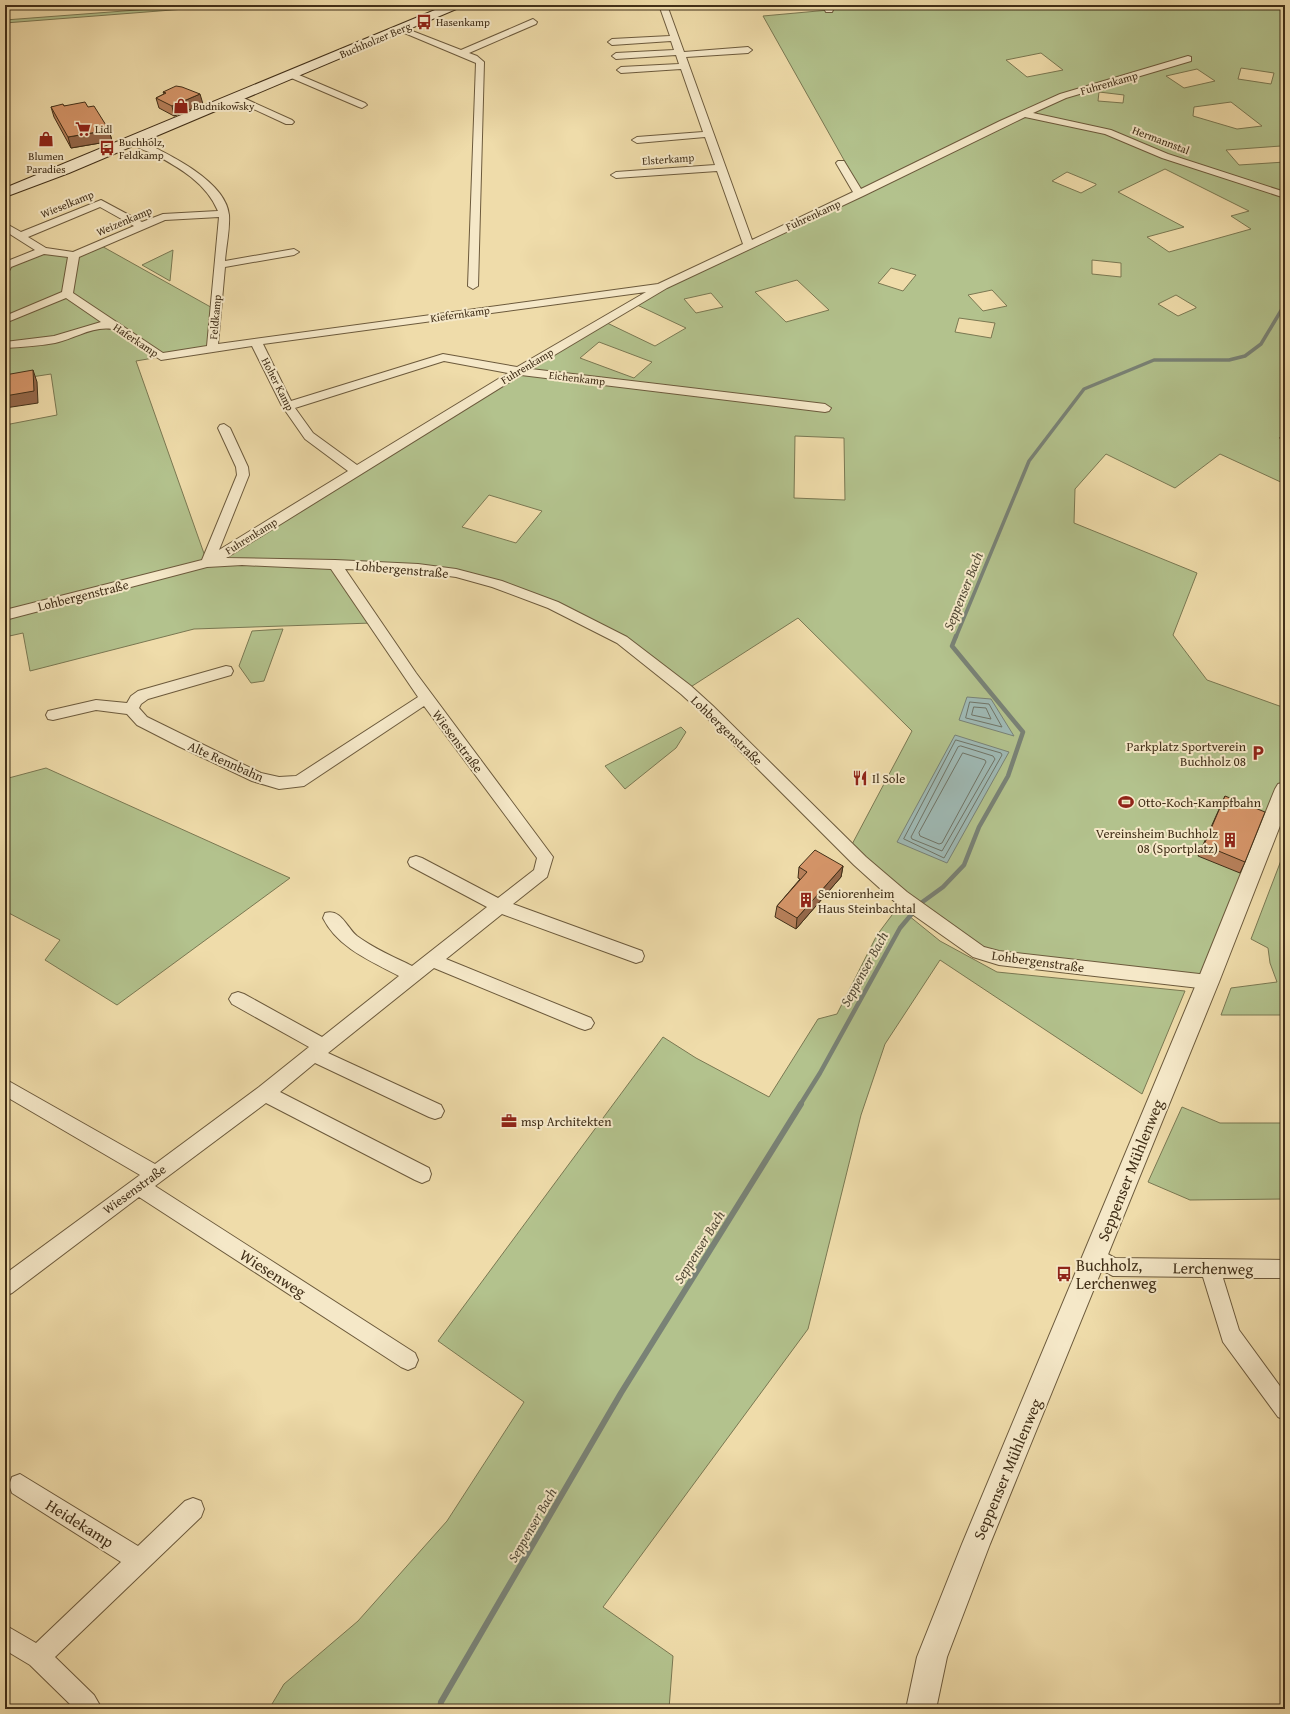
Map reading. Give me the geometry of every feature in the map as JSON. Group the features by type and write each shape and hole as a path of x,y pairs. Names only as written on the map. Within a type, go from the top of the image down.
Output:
{"main road":[{"name":"Buchholzer Berg","path":"5,193 134,141 457,5"}],"street":[{"path":"663,5 748,245"},
{"path":"461,53 533,22"},
{"path":"399,30 461,53 480,62 473,286"},
{"path":"612,42 675,38"},
{"path":"616,56 748,50"},
{"name":"Fuhrenkamp","path":"207,563 519,371 663,286 860,194 952,147 1063,96 1188,59"},
{"path":"621,70 685,66"},
{"path":"292,75 362,105"},
{"path":"232,100 289,122"},
{"name":"Hermannstal","path":"1026,114 1108,132 1165,156 1285,195"},
{"name":"Elsterkamp","path":"638,140 709,134"},
{"name":"Feldkamp","path":"134,141 188,170 205,182 215,192 224,214 212,348 256,342"},
{"path":"842,163 860,194"},
{"name":"Elsterkamp","path":"616,175 721,168"},
{"name":"Wieselkamp","path":"20,236 101,203 142,226"},
{"name":"Weizenkamp","path":"74,255 163,217 224,214"},
{"path":"5,226 43,251 74,255 67,294 5,320"},
{"path":"8,263 43,251"},
{"path":"220,265 294,252"},
{"name":"Kiefernkamp","path":"256,342 663,286"},
{"name":"Haferkamp","path":"67,294 161,357 212,348"},
{"path":"5,344 61,338 101,324 115,327"},
{"name":"Hoher Kamp","path":"256,342 288,406 309,436 357,471"},
{"name":"Eichenkamp","path":"288,406 443,357 519,371 825,408"},
{"path":"207,563 243,475 242,467 224,428"},
{"name":"Lohbergenstraße","path":"5,614 207,563 242,561 418,568 456,573 497,584 554,605 622,640 686,690 708,710 860,861 901,897 979,952 999,958 1208,982"},
{"name":"Wiesenstraße","path":"5,1286 264,1093 542,873 545,857 372,623 335,564"},
{"path":"53,715 96,705 131,709 136,700 143,695 226,671"},
{"name":"Alte Rennbahn","path":"131,709 142,721 183,742 257,777 279,783 299,782 426,698"},
{"name":"Seppenser Mühlenweg","path":"921,1709 932,1657 970,1558 1208,982 1285,789"},
{"path":"416,862 499,906 636,956"},
{"path":"331,918 352,941 412,975"},
{"path":"431,960 585,1023"},
{"path":"238,999 318,1050 435,1110"},
{"path":"5,1087 155,1174"},
{"path":"264,1093 422,1174"},
{"name":"Wiesenweg","path":"138,1186 408,1360"},
{"name":"Lerchenweg","path":"1095,1256 1113,1267 1285,1269"},
{"path":"1210,1268 1230,1335 1285,1410"},
{"name":"Heidekamp","path":"20,1485 139,1560"},
{"path":"38,1657 193,1509"},
{"path":"5,1637 38,1657 86,1703 90,1709"}],"green space":[{"path":"203,5 236,5 5,23 5,20"},
{"path":"826,5 1285,5 1285,151 1281,146 1226,150 1239,165 1285,162 1285,432 1279,438 1285,441 1285,484 1220,454 1175,488 1106,454 1075,489 1074,523 1197,573 1173,635 1207,680 1285,708 1285,789 1208,982 979,952 849,850 912,731 798,618 686,690 622,640 553,605 456,573 336,564 372,623 194,629 30,671 23,633 5,637 5,425 57,415 51,374 5,381 5,269 43,251 73,255 98,244 216,310 212,348 136,361 207,562 603,321 655,346 686,328 633,303 862,192 763,16 829,10","holes":["1041,53 1063,70 1027,77 1006,60","1241,68 1274,73 1271,84 1238,79","1197,69 1215,81 1184,88 1166,76","1099,92 1124,95 1123,103 1098,101","1231,102 1262,126 1237,129 1193,116 1194,107","1165,169 1249,211 1231,216 1251,229 1169,252 1147,237 1184,227 1118,192","1067,172 1096,185 1081,193 1052,181","1092,260 1121,263 1121,277 1092,274","891,268 916,275 903,291 878,283","797,280 829,310 786,322 755,292","992,290 1007,306 983,311 968,295","711,293 723,307 696,313 684,299","1176,295 1196,307 1178,316 1158,304","959,318 995,323 991,338 955,332","599,342 652,362 634,378 580,358","795,436 844,438 845,500 794,498","489,495 542,511 516,543 462,527"]},
{"path":"173,250 170,281 142,265"},
{"path":"283,629 264,681 251,683 239,666 252,631"},
{"path":"681,727 686,732 676,748 625,789 605,766"},
{"path":"46,768 290,878 117,1005 45,960 60,940 5,911 5,779"},
{"path":"1285,850 1285,1015 1221,1015 1231,988 1277,982 1270,963 1268,948 1251,939"},
{"path":"898,907 940,941 997,972 1185,991 1142,1094 940,960 885,1044 861,1115 808,1329 603,1607 673,1656 669,1709 269,1709 284,1684 358,1621 447,1521 524,1402 438,1341 663,1037 696,1058 769,1097 818,1019 837,1014 877,935"},
{"path":"1182,1107 1220,1123 1285,1123 1285,1199 1190,1200 1148,1182"}],"water":[{"path":"967,697 991,699 1014,736 959,720"},
{"path":"955,735 1009,752 947,863 897,842"}],"building":[{"path":"176,86 200,94 172,106 156,98 166,93 163,92"},
{"path":"85,102 88,107 94,106 109,130 68,137 51,107 63,104 64,106"},
{"path":"33,370 34,391 5,396 5,375"},
{"name":"Vereinsheim Buchholz 08 (Sportplatz)","path":"1225,796 1265,812 1245,862 1204,845"},
{"name":"Seniorenheim Haus Steinbachtal","path":"815,850 843,866 797,918 777,906 807,872 799,867"}],"waterway":[{"name":"Seppenser Bach","path":"956,637 1029,461 1084,389 1154,360 1229,360 1245,356 1261,344 1285,304"},
{"name":"Seppenser Bach","path":"800,1105 820,1073 900,928 921,903 943,887 964,865 979,827 1008,776 1023,732 952,646 956,636"},
{"name":"Seppenser Bach","path":"440,1709 441,1702 621,1393 801,1104"}],"place":[{"name":"Hasenkamp","path":"424,22"},
{"name":"Budnikowsky","path":"181,106"},
{"name":"Lidl","path":"83,129"},
{"name":"Blumen Paradies","path":"46,139"},
{"name":"Buchholz, Feldkamp","path":"107,148"},
{"name":"Parkplatz Sportverein Buchholz 08","path":"1258,753"},
{"name":"Il Sole","path":"860,778"},
{"name":"Otto-Koch-Kampfbahn","path":"1126,802"},
{"name":"Vereinsheim Buchholz 08 (Sportplatz)","path":"1230,840"},
{"name":"Seniorenheim Haus Steinbachtal","path":"806,900"},
{"name":"msp Architekten","path":"509,1121"},
{"name":"Buchholz, Lerchenweg","path":"1064,1274"}]}
